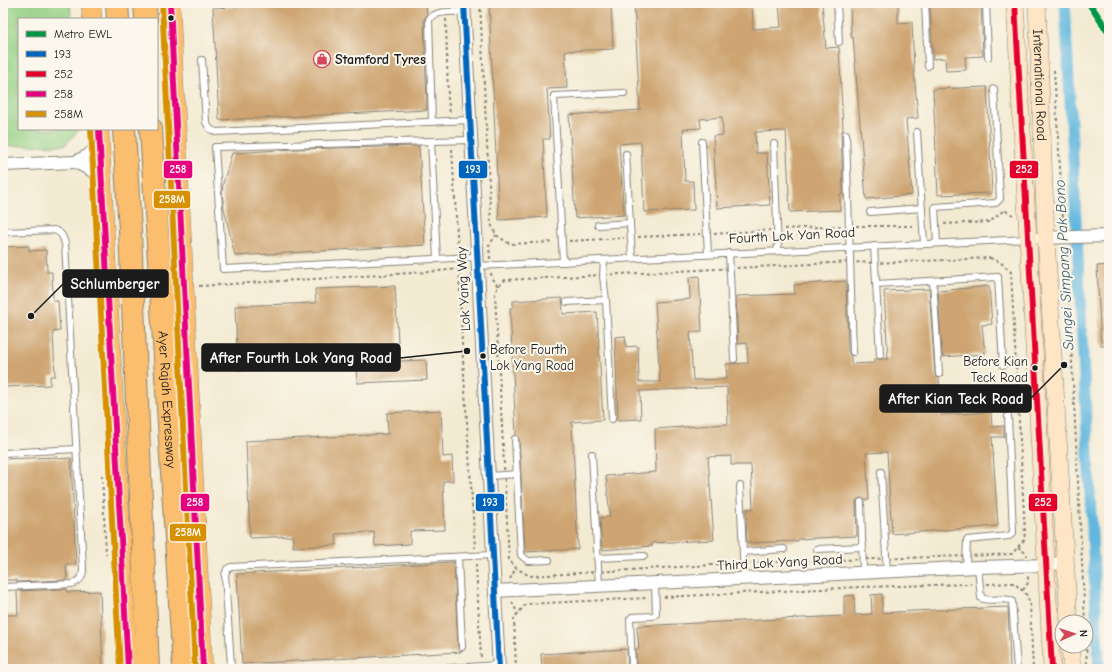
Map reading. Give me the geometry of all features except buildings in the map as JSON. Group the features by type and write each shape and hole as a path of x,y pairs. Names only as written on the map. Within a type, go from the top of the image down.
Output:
{"highway":[{"path":"117,3 118,18"},
{"path":"145,3 146,18"},
{"path":"124,130 130,230 148,669"},
{"name":"Ayer Rajah Expressway","path":"151,130 184,669"}],"main road":[{"path":"91,3 92,18"},
{"path":"170,3 203,669"},
{"name":"International Road","path":"1015,3 1052,669"},
{"name":"International Road","path":"1037,3 1046,238 1069,614"},
{"path":"99,136 128,669"},
{"path":"1071,654 1072,669"}],"street":[{"name":"Lok Yang Way","path":"464,7 498,667"},
{"path":"3,165 76,162 89,155 99,136"},
{"path":"76,162 91,170 102,181"},
{"name":"Fourth Lok Yan Road","path":"1028,239 1105,236"},
{"name":"Third Lok Yang Road","path":"495,591 887,572 970,564 1046,565 1066,562"}],"lane":[{"path":"836,3 839,42"},
{"path":"925,3 928,66"},
{"path":"986,3 988,57"},
{"path":"432,122 429,19 433,15 464,7"},
{"path":"202,60 206,122 210,129 216,132 470,120"},
{"path":"937,243 936,207 996,203 1000,199 994,88"},
{"path":"563,262 554,96 624,93"},
{"path":"917,132 924,244"},
{"path":"846,134 853,352"},
{"path":"437,259 431,141 470,140"},
{"name":"Fourth Lok Yan Road","path":"431,141 215,147 223,269 459,258 477,262 563,262 1028,239"},
{"path":"702,142 708,254"},
{"path":"774,144 778,251"},
{"path":"626,154 632,258"},
{"path":"870,212 922,208"},
{"path":"598,225 630,223"},
{"path":"3,232 54,230 59,232 63,237 83,576 78,582 72,584 3,587"},
{"path":"874,246 880,355"},
{"path":"729,253 734,359"},
{"path":"604,260 603,276 606,300 612,419"},
{"path":"876,284 998,277 1003,366"},
{"path":"933,281 939,374"},
{"path":"567,302 606,300"},
{"path":"1008,416 1013,533 1009,536 967,540 970,564 979,584 980,596 983,599 1007,599 1012,601 1017,669"},
{"path":"515,439 522,557 528,561 548,560"},
{"path":"3,453 76,449"},
{"path":"592,454 599,586"},
{"path":"881,472 887,572"},
{"path":"488,476 517,474"},
{"path":"740,486 744,578"},
{"path":"861,502 864,558 863,573"},
{"path":"817,549 863,547"},
{"path":"743,552 784,549"},
{"path":"231,665 225,575 227,569 492,555"},
{"path":"597,558 644,556"},
{"path":"458,557 462,647"},
{"path":"632,669 630,619 632,617 655,615 657,612 655,584"},
{"path":"437,669 481,666 498,667"}],"path":[{"path":"445,12 448,99 451,121"},
{"path":"1054,66 1064,217"},
{"path":"452,140 481,666"},
{"path":"936,224 990,222 1004,210 1015,216"},
{"path":"778,230 849,226 923,226"},
{"path":"1065,253 1068,282 1085,614"},
{"path":"730,268 603,276 505,280 498,286 495,294 509,560 516,568 530,576 744,563 864,558 886,558 970,564 1012,554 1024,540 1025,533 1011,272"},
{"path":"196,286 459,269"},
{"path":"516,669 514,618 526,604 860,587 1014,583 1026,594 1030,603 1033,669"},
{"path":"1086,654 1087,669"}],"green space":[{"path":"3,3 70,3 71,18 18,18 18,130 78,131 65,145 3,146"}],"waterway":[{"name":"Sungei Simpang Pak Bono","path":"1065,3 1099,669"}],"metro line":[{"name":"EWL","path":"1089,3 1109,33"}],"transit line":[{"name":"258M","path":"162,3 195,669"},
{"name":"258","path":"170,3 203,669"},
{"name":"193","path":"464,3 499,669"},
{"name":"252","path":"1015,3 1052,669"},
{"name":"258M","path":"91,130 120,669"},
{"name":"258","path":"99,130 128,669"}],"place":[{"name":"Stamford Tyres","path":"322,59"},
{"name":"Schlumberger","path":"31,316"},
{"name":"After Fourth Lok Yang Road","path":"467,351"},
{"name":"Before Fourth Lok Yang Road","path":"483,356"},
{"name":"After Kian Teck Road","path":"1064,365"},
{"name":"Before Kian Teck Road","path":"1035,368"}]}
